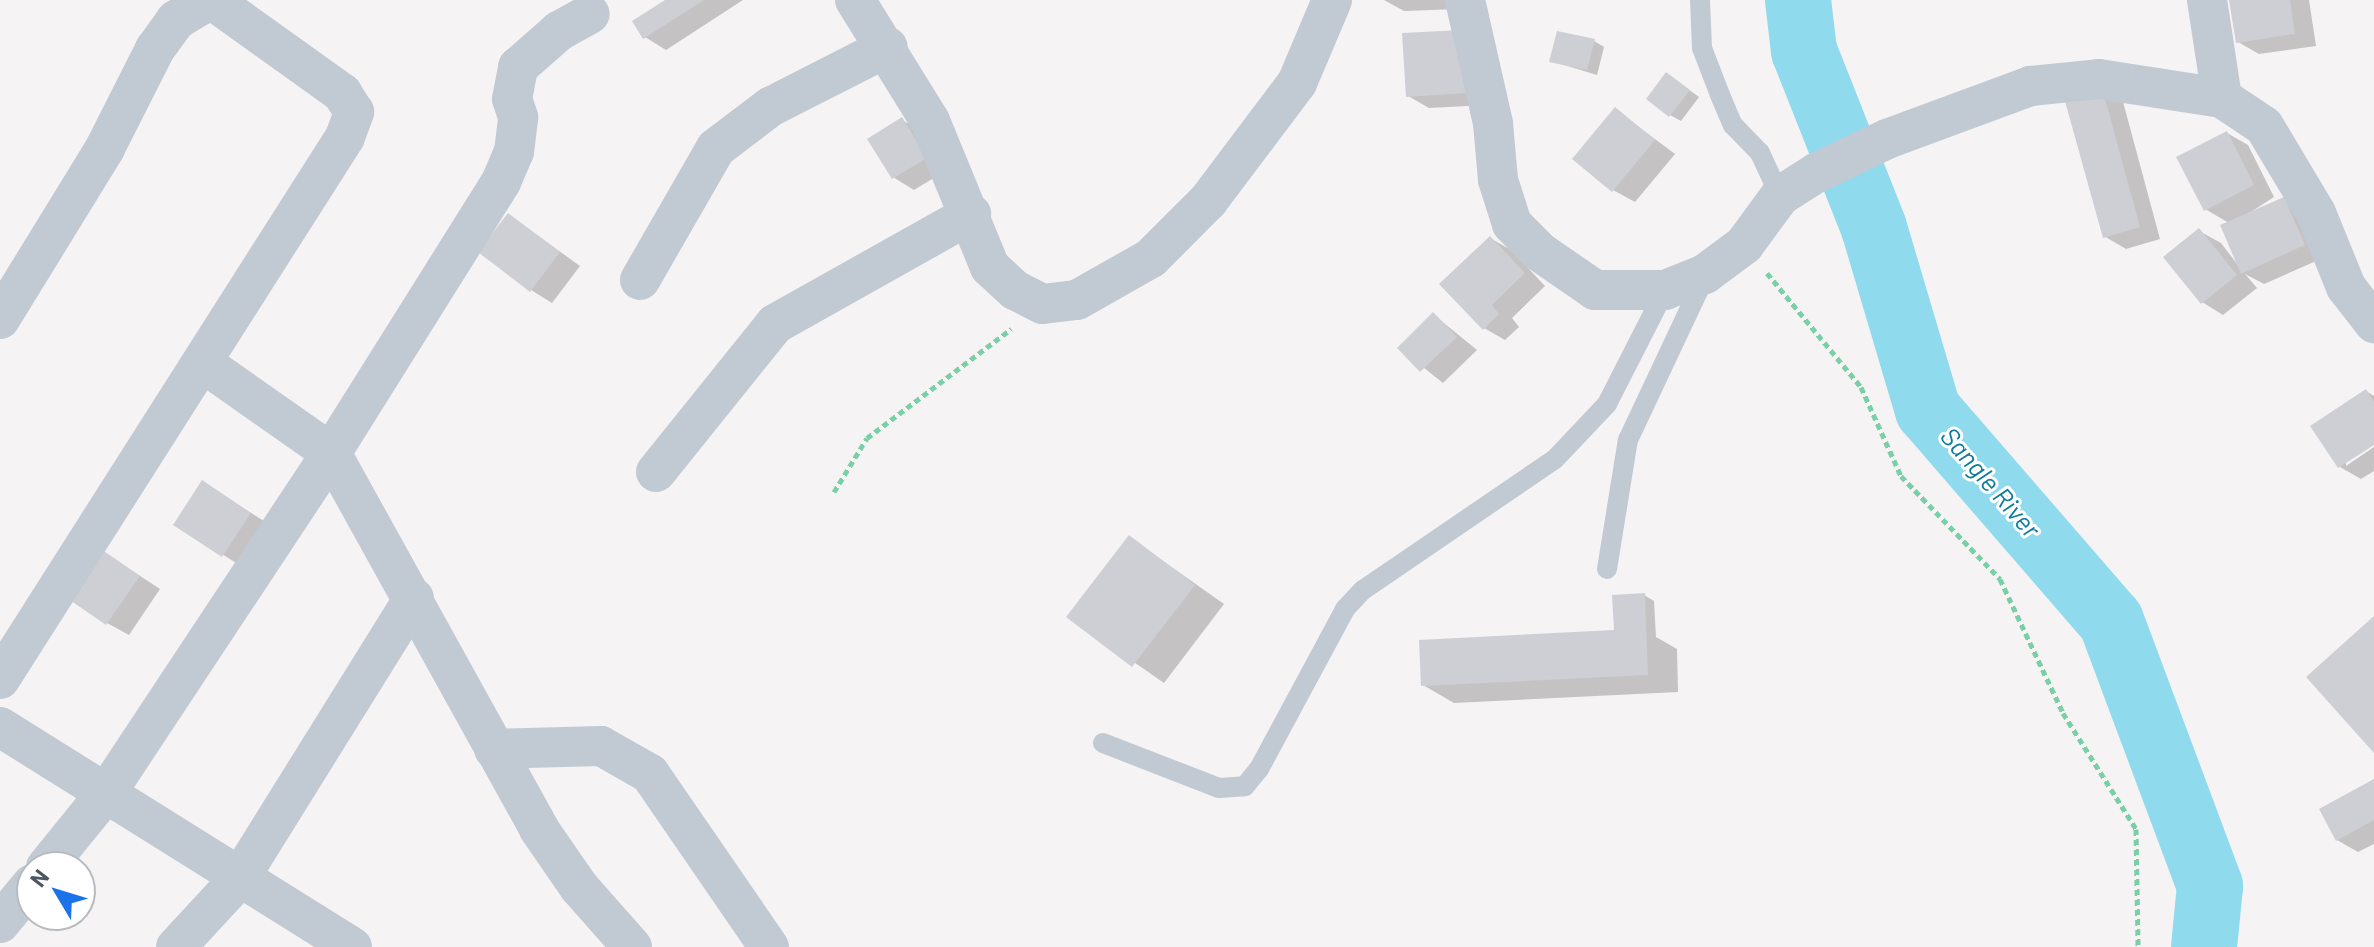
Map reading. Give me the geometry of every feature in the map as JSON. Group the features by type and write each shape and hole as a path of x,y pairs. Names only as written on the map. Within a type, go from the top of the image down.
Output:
{"street":[{"path":"0,319 105,148 155,49 176,20 210,0 342,93 354,112 345,137 0,679"},
{"path":"855,0 888,47 930,121 971,214 990,267 1015,290 1043,304 1077,300 1151,258 1208,201 1297,83 1332,0"},
{"path":"1465,0 1493,123 1498,180 1512,224 1540,252 1595,290 1665,290 1705,274 1744,245 1780,196 1816,173 1887,139 2030,86 2099,79 2222,98 2264,126 2316,213 2346,287 2374,323"},
{"path":"2207,0 2222,98"},
{"path":"59,851 107,792 331,453 501,182 514,152 518,117 512,99 518,67 559,31 590,14"},
{"path":"640,280 716,148 770,107 888,47"},
{"path":"656,472 775,324 971,214"},
{"path":"203,363 331,453 414,598 494,749 579,887 632,947"},
{"path":"176,947 239,879 414,598"},
{"path":"0,727 352,947"},
{"path":"494,749 601,746 650,774 769,947"},
{"path":"0,923 16,904"}],"lane":[{"path":"1700,0 1702,48 1720,95 1733,125 1760,153 1780,196"},
{"path":"1607,569 1628,440 1705,274"},
{"path":"1103,743 1219,788 1245,786 1259,769 1345,609 1363,590 1555,459 1607,404 1665,290"}],"path":[{"path":"1744,245 1861,387 1901,476 2000,579 2063,713 2136,829 2138,947"},
{"path":"834,492 867,438 1043,304"}],"building":[{"path":"665,0 704,0 643,39 632,21"},
{"path":"2229,0 2290,0 2295,34 2236,43"},
{"path":"1462,30 1466,93 1406,97 1402,33"},
{"path":"1557,31 1595,39 1587,70 1549,62"},
{"path":"1666,72 1690,90 1669,117 1646,99"},
{"path":"2101,84 2140,227 2103,238 2063,94"},
{"path":"1615,107 1655,140 1612,192 1572,159"},
{"path":"902,117 927,158 892,179 867,139"},
{"path":"2227,131 2254,185 2204,211 2176,157"},
{"path":"2284,197 2305,245 2241,274 2220,225"},
{"path":"508,213 560,252 530,292 478,252"},
{"path":"2199,228 2237,275 2201,304 2163,257"},
{"path":"1490,236 1525,273 1492,305 1499,314 1483,330 1439,284"},
{"path":"1433,312 1457,337 1420,372 1397,348"},
{"path":"2366,389 2374,402 2374,445 2338,468 2310,426"},
{"path":"202,480 251,513 222,557 173,525"},
{"path":"1129,535 1195,585 1132,667 1066,617"},
{"path":"98,547 140,576 106,625 64,596"},
{"path":"1645,593 1648,675 1421,686 1419,640 1614,630 1612,595"},
{"path":"2374,616 2374,753 2306,677"},
{"path":"2374,779 2374,820 2336,841 2319,809"}],"waterway":[{"name":"Sangle River","path":"1798,0 1804,51 1874,228 1928,410 2111,621 2210,886 2204,947"}]}
